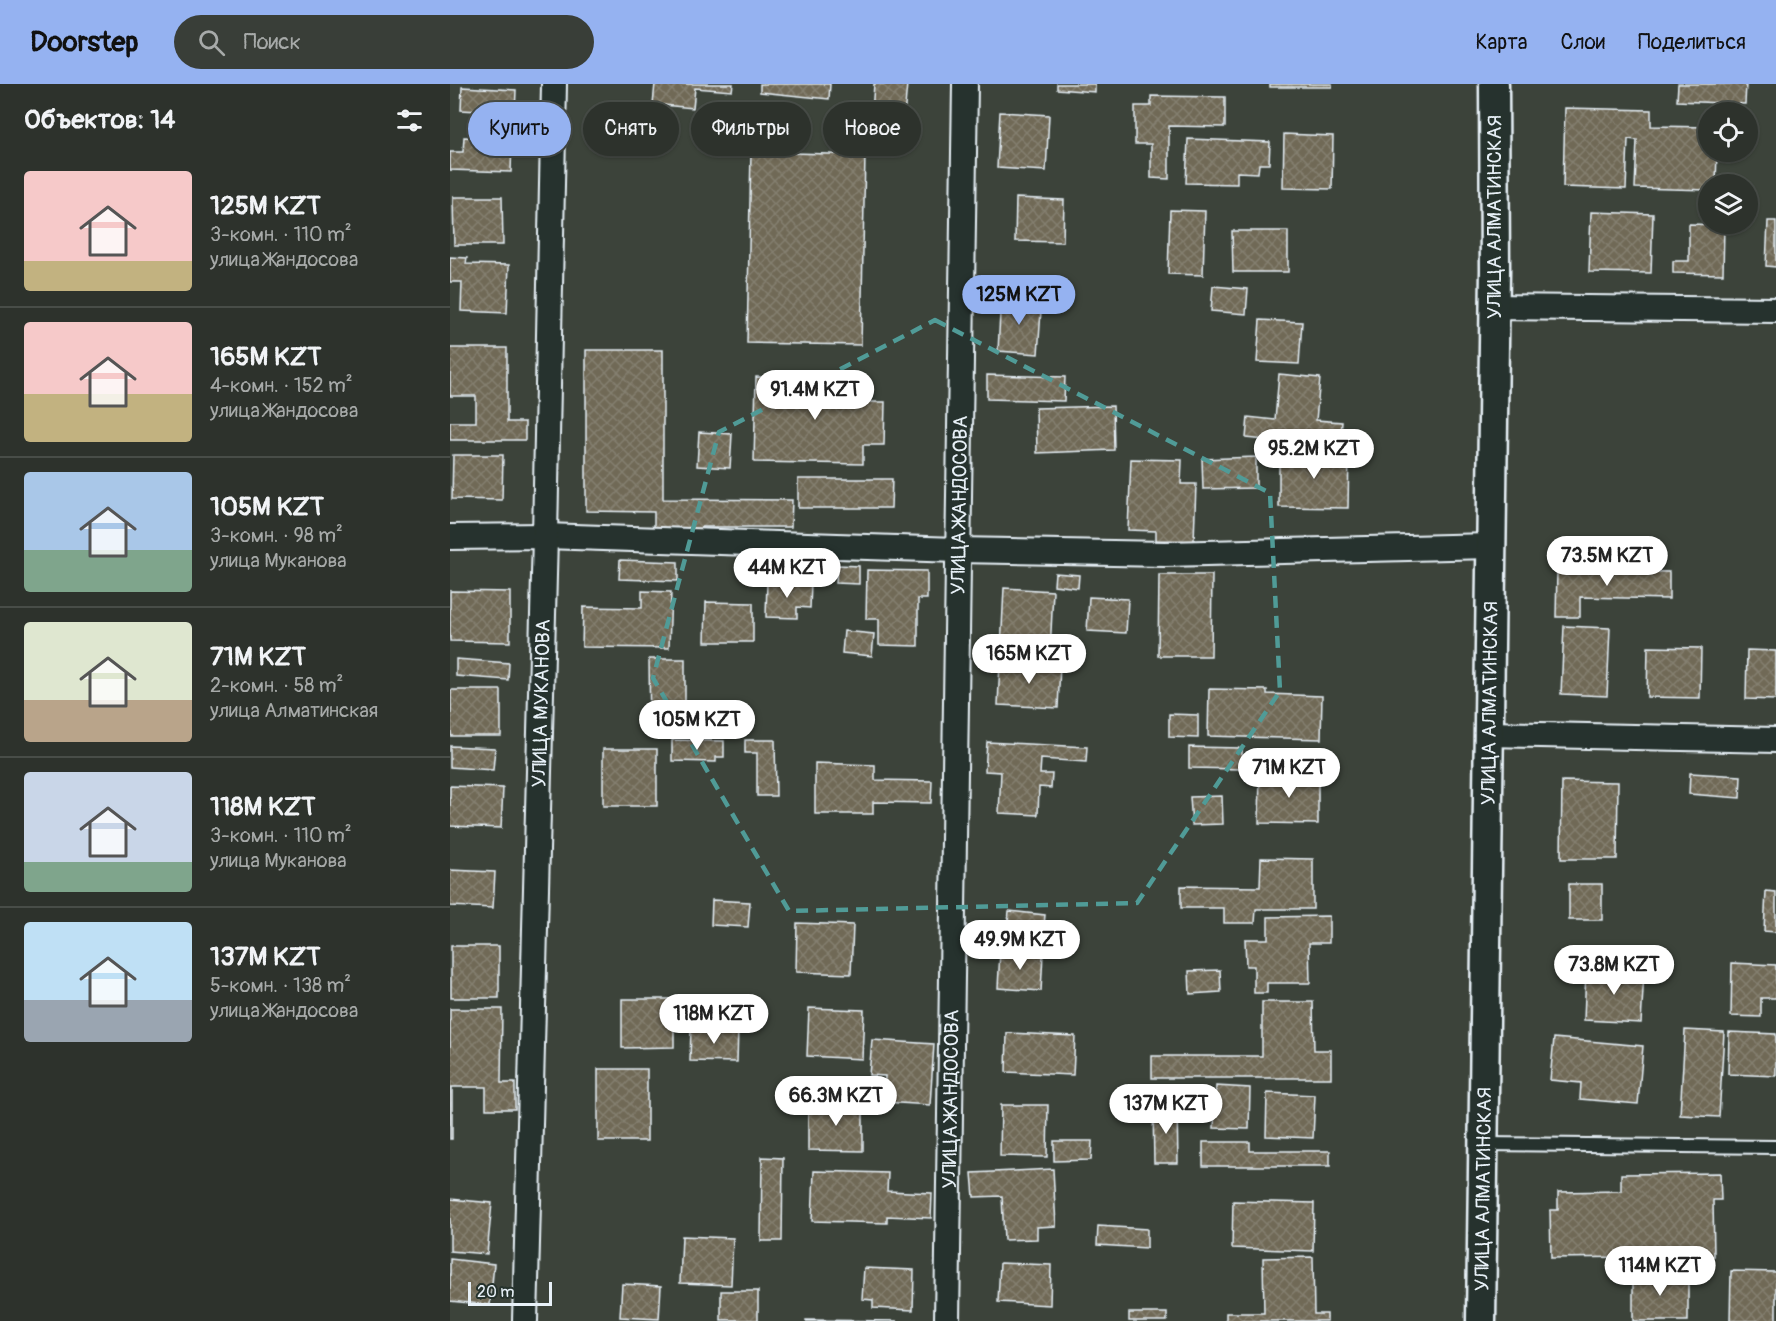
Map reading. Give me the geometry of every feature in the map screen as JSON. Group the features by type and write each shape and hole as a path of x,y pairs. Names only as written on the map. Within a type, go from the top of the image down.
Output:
{"street":[{"name":"УЛИЦА МУКАНОВА","path":"525,1321 554,84"},
{"name":"УЛИЦА ЖАНДОСОВА","path":"947,1321 965,84"},
{"name":"УЛИЦА АЛМАТИНСКАЯ","path":"1481,1321 1494,307 1494,84"},
{"path":"1494,307 1776,310"},
{"path":"450,537 545,536 957,550 1165,554 1491,546"},
{"path":"1489,734 1776,741"}],"lane":[{"path":"1483,1144 1776,1147"}],"highlighted area":[{"path":"935,320 1270,493 1280,691 1137,903 789,911 653,678 719,432"}],"building":[{"path":"655,84 733,84 732,91 695,88 691,108 679,107 679,102 653,102"},
{"path":"760,84 830,84 829,99 760,92"},
{"path":"874,84 907,84 905,102 873,102"},
{"path":"1057,84 1095,84 1095,92 1057,89"},
{"path":"1270,84 1332,84 1332,87 1270,87"},
{"path":"1678,84 1746,84 1745,102 1677,101"},
{"path":"462,87 516,90 515,102 468,102 468,110 461,110"},
{"path":"1151,96 1225,97 1225,127 1169,126 1169,179 1151,178 1151,144 1135,144 1135,106 1151,106"},
{"path":"1565,108 1651,110 1651,126 1698,127 1698,162 1717,162 1716,174 1698,174 1698,190 1635,188 1637,140 1628,139 1626,189 1563,187"},
{"path":"1000,112 1049,115 1046,171 997,168"},
{"path":"1284,134 1333,136 1332,189 1283,188"},
{"path":"464,137 468,137 468,156 511,156 511,172 450,170 450,152 463,152"},
{"path":"1188,139 1270,142 1269,164 1259,164 1258,173 1237,172 1237,184 1186,183"},
{"path":"811,154 823,154 823,156 865,156 861,345 747,343 751,156 811,156"},
{"path":"453,197 502,197 503,245 454,245"},
{"path":"1016,198 1064,200 1063,242 1015,241"},
{"path":"1170,210 1205,211 1203,275 1168,274"},
{"path":"1591,212 1653,214 1651,273 1589,272"},
{"path":"1768,221 1776,221 1776,267 1766,266"},
{"path":"1689,224 1698,224 1698,234 1724,234 1723,274 1673,273 1673,261 1689,261"},
{"path":"1232,231 1288,231 1288,272 1233,272"},
{"path":"450,257 467,258 466,264 509,265 507,313 461,311 462,282 450,282"},
{"path":"1213,286 1248,289 1246,314 1211,311"},
{"path":"1001,295 1031,297 1030,311 1041,311 1038,354 998,351"},
{"path":"1260,320 1302,322 1299,364 1257,362"},
{"path":"450,348 507,348 507,422 525,422 525,440 450,440 450,422 476,422 476,396 450,396"},
{"path":"586,350 663,350 663,499 792,500 791,527 701,527 701,532 654,532 654,512 586,511"},
{"path":"1279,374 1320,378 1316,420 1342,422 1340,447 1246,438 1248,417 1275,420"},
{"path":"987,375 1065,377 1064,401 987,399"},
{"path":"756,377 864,380 863,402 885,402 884,445 863,445 863,464 754,462"},
{"path":"1113,406 1114,450 1037,453 1036,408"},
{"path":"699,432 732,434 730,468 697,466"},
{"path":"1279,453 1349,453 1348,508 1279,507"},
{"path":"453,455 503,455 502,500 452,499"},
{"path":"1256,457 1256,488 1203,489 1202,459"},
{"path":"1131,459 1182,460 1181,484 1196,484 1194,541 1156,540 1156,531 1128,530"},
{"path":"798,479 892,479 891,508 798,508"},
{"path":"620,560 678,562 678,581 619,579"},
{"path":"837,565 859,566 859,584 836,583"},
{"path":"867,570 927,571 927,599 918,599 918,646 879,645 879,619 866,619"},
{"path":"1557,570 1669,572 1669,599 1580,597 1580,617 1556,617"},
{"path":"1055,573 1079,575 1078,588 1054,585"},
{"path":"1159,575 1212,575 1211,656 1158,656"},
{"path":"767,581 811,583 810,608 797,607 797,618 766,617"},
{"path":"1004,588 1053,591 1050,652 1001,649"},
{"path":"450,591 510,592 510,642 450,641"},
{"path":"642,591 671,592 669,648 582,647 583,607 642,608"},
{"path":"1089,597 1128,599 1126,633 1087,631"},
{"path":"706,602 753,603 753,642 705,642"},
{"path":"1564,626 1610,628 1607,696 1561,694"},
{"path":"844,631 874,634 872,656 842,653"},
{"path":"1648,647 1701,648 1700,698 1647,697"},
{"path":"1747,650 1776,651 1776,700 1746,699"},
{"path":"456,659 509,663 508,680 456,676"},
{"path":"649,659 685,659 685,731 650,731"},
{"path":"1000,662 1060,665 1058,708 998,705"},
{"path":"1209,689 1267,690 1267,694 1322,696 1321,739 1208,736"},
{"path":"451,690 501,690 501,736 451,736"},
{"path":"1169,714 1198,715 1198,738 1169,737"},
{"path":"672,740 724,741 724,757 716,757 716,762 672,761"},
{"path":"745,740 775,740 776,796 757,796 757,753 745,753"},
{"path":"987,742 1087,747 1086,762 1041,759 1040,774 1052,774 1051,788 1039,787 1038,815 999,813 1001,772 985,771"},
{"path":"450,746 495,748 493,770 450,767"},
{"path":"1189,747 1242,748 1242,769 1189,768"},
{"path":"603,749 657,749 657,806 603,806"},
{"path":"815,763 875,765 875,780 932,781 931,803 873,802 873,814 815,814"},
{"path":"1260,773 1318,774 1318,824 1259,823"},
{"path":"1690,773 1741,776 1740,798 1689,794"},
{"path":"1562,781 1618,782 1617,859 1561,859"},
{"path":"450,786 503,788 501,828 450,826"},
{"path":"1222,796 1223,824 1192,825 1190,797"},
{"path":"1261,858 1313,859 1313,909 1256,909 1255,923 1224,923 1224,908 1181,908 1181,886 1260,887"},
{"path":"450,870 495,872 493,908 450,906"},
{"path":"1569,884 1602,884 1602,920 1569,920"},
{"path":"1766,891 1776,892 1776,932 1764,931"},
{"path":"712,900 750,902 748,927 711,925"},
{"path":"1009,911 1045,915 1043,937 1007,934"},
{"path":"1329,916 1329,943 1309,943 1310,983 1267,983 1267,993 1254,993 1254,966 1246,966 1245,939 1268,939 1268,917"},
{"path":"797,923 853,925 851,974 796,972"},
{"path":"451,946 499,946 499,998 451,998"},
{"path":"1000,951 1043,954 1041,991 998,988"},
{"path":"1732,963 1776,965 1776,998 1761,998 1761,1017 1731,1016"},
{"path":"1220,970 1221,992 1190,994 1189,971"},
{"path":"1586,970 1644,973 1641,1023 1584,1020"},
{"path":"622,999 674,999 674,1047 622,1048"},
{"path":"1262,1002 1313,1002 1314,1050 1331,1050 1331,1078 1152,1078 1152,1056 1262,1056"},
{"path":"809,1008 864,1010 862,1059 807,1056"},
{"path":"450,1009 502,1009 501,1083 515,1083 515,1109 486,1109 486,1087 452,1087 452,1139 450,1139"},
{"path":"691,1028 738,1029 737,1062 690,1061"},
{"path":"1685,1030 1724,1032 1719,1117 1680,1115"},
{"path":"1729,1032 1776,1034 1776,1076 1728,1074"},
{"path":"1007,1033 1075,1036 1073,1075 1006,1072"},
{"path":"1554,1038 1643,1046 1638,1104 1580,1099 1581,1083 1550,1080"},
{"path":"872,1040 934,1044 930,1105 884,1102 885,1076 869,1075"},
{"path":"598,1069 647,1069 647,1141 598,1141"},
{"path":"1216,1086 1250,1088 1249,1129 1214,1128"},
{"path":"1267,1093 1315,1095 1313,1138 1266,1136"},
{"path":"808,1103 863,1104 863,1151 808,1150"},
{"path":"1001,1105 1048,1105 1047,1157 1000,1156"},
{"path":"1153,1107 1177,1107 1178,1163 1154,1163"},
{"path":"1054,1141 1092,1141 1091,1160 1054,1161"},
{"path":"1203,1142 1250,1142 1250,1151 1330,1151 1330,1166 1203,1166"},
{"path":"762,1157 783,1158 782,1241 761,1241"},
{"path":"1053,1169 1056,1226 1037,1227 1037,1239 1004,1240 1002,1196 974,1197 972,1173"},
{"path":"814,1171 888,1173 887,1191 932,1193 931,1218 887,1216 887,1223 812,1221"},
{"path":"1720,1173 1721,1200 1713,1200 1714,1256 1551,1258 1550,1210 1558,1210 1558,1192 1621,1191 1621,1174"},
{"path":"450,1199 492,1203 487,1254 450,1251"},
{"path":"1233,1201 1314,1203 1313,1251 1232,1248"},
{"path":"1098,1226 1147,1229 1147,1248 1097,1245"},
{"path":"682,1236 733,1238 731,1285 680,1283"},
{"path":"1313,1257 1314,1314 1327,1314 1327,1321 1226,1321 1226,1313 1264,1313 1263,1258"},
{"path":"450,1259 494,1264 490,1305 450,1301"},
{"path":"1000,1263 1051,1265 1050,1305 998,1302"},
{"path":"864,1268 914,1270 913,1310 873,1308 873,1300 862,1299"},
{"path":"1731,1271 1776,1272 1776,1321 1730,1321"},
{"path":"1633,1274 1688,1274 1688,1321 1633,1321"},
{"path":"622,1284 661,1286 659,1319 620,1317"},
{"path":"721,1291 758,1291 758,1320 721,1320"},
{"path":"1129,1313 1167,1313 1167,1321 1129,1321"},
{"path":"806,1320 897,1321 806,1321"}]}
